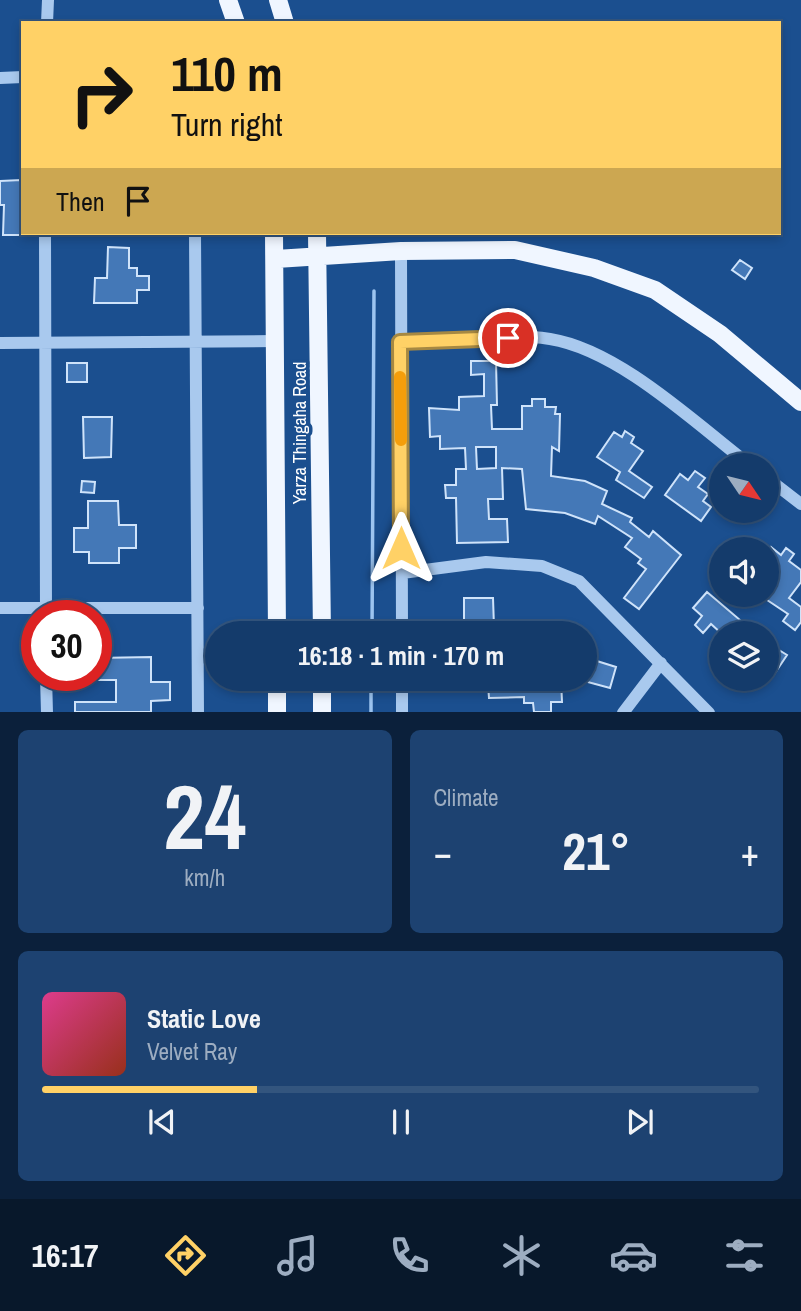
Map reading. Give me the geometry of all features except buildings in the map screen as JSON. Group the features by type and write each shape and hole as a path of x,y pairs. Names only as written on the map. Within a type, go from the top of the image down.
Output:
{"main road":[{"path":"228,0 235,21"},
{"path":"278,0 284,21"},
{"name":"Yarza Thingaha Road","path":"274,235 277,621"},
{"name":"Yarza Thingaha Road","path":"317,235 320,256 322,621"},
{"path":"276,259 401,251 515,250 594,268 654,290 720,334 801,402"},
{"path":"277,691 277,712"},
{"path":"322,691 322,712"}],"street":[{"path":"47,21 48,0"},
{"path":"0,78 21,77"},
{"path":"46,235 46,600"},
{"path":"195,235 198,712"},
{"path":"401,251 402,621"},
{"path":"400,342 549,338 587,348 620,366 734,453"},
{"path":"0,343 276,341"},
{"path":"779,487 801,504"},
{"path":"402,573 486,562 542,566 579,581 709,712"},
{"path":"0,608 21,610"},
{"path":"112,610 198,608"},
{"path":"623,712 661,663"},
{"path":"47,691 47,712"},
{"path":"402,691 402,712"}],"waterway":[{"path":"372,621 374,291"},
{"path":"371,691 371,712"}],"slow traffic":[{"path":"400,377 401,440"}],"route":[{"path":"401,548 400,342 508,338"}]}
